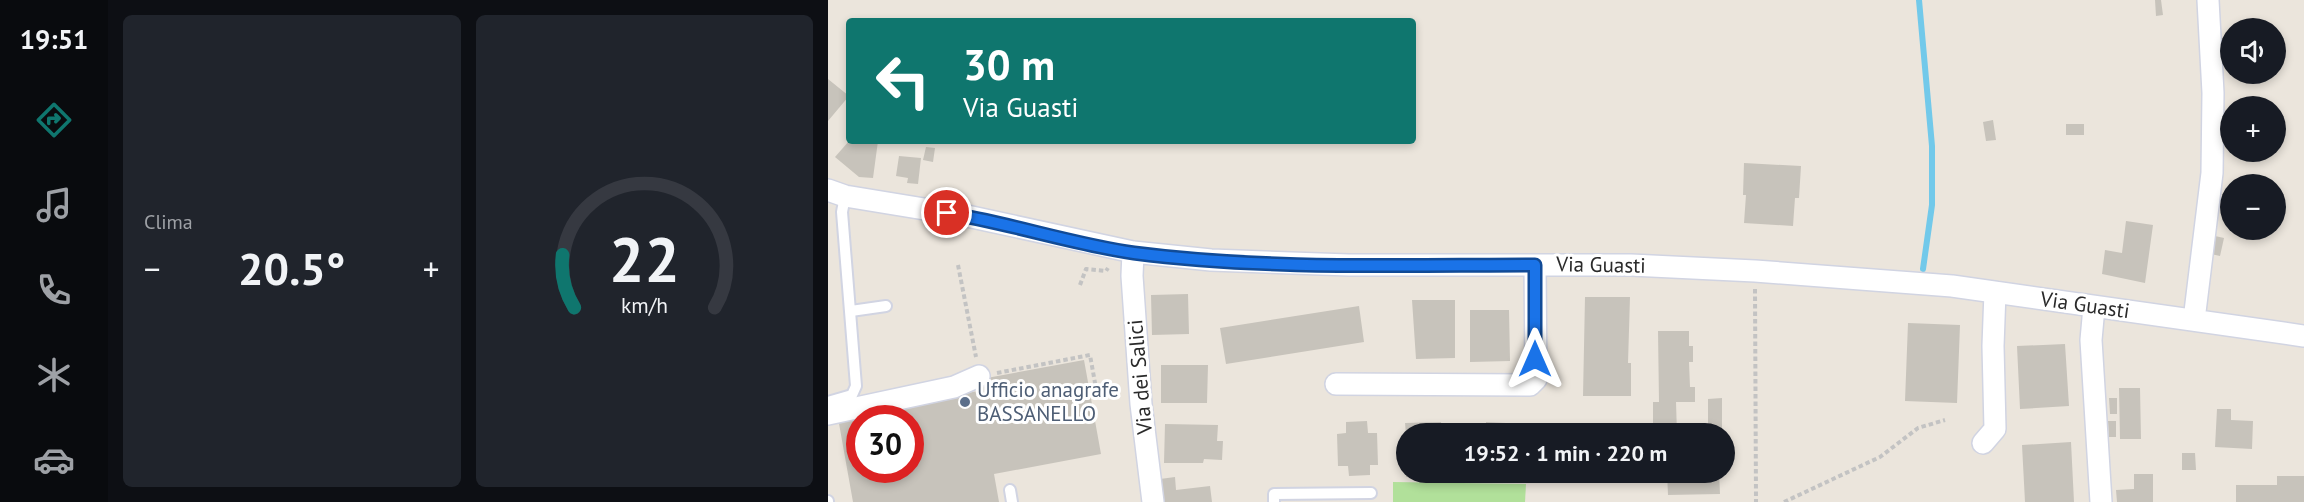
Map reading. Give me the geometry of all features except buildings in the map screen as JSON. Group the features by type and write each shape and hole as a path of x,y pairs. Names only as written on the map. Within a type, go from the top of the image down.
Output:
{"street":[{"path":"2194,320 2212,173 2213,93 2208,0"},
{"name":"Via Guasti","path":"837,193 967,216 1133,252 1211,260 1349,266 1678,266 1755,271 1995,292 2304,336"},
{"name":"Via dei Salici","path":"1133,252 1132,276 1141,404 1153,502"},
{"path":"1336,384 1530,385 1536,379 1535,265"},
{"path":"1983,443 1995,429 1993,346 1995,292"},
{"path":"2094,307 2091,322 2091,350 2101,502"},
{"path":"828,414 954,387 979,376"}],"lane":[{"path":"828,402 852,395 856,386 842,216 837,193"},
{"path":"851,311 886,306"},
{"path":"1010,490 1012,502"},
{"path":"1274,502 1274,494 1371,493"}],"path":[{"path":"1080,285 1086,269 1106,271 1109,264"},
{"path":"958,265 979,376 1090,355 1098,394"},
{"path":"1755,271 1756,502"},
{"path":"1784,502 1880,457 1918,428 1945,420"}],"green space":[{"path":"1393,482 1526,484 1525,502 1393,502"}],"waterway":[{"path":"1919,0 1932,146 1932,205 1923,269"}],"place":[{"name":"Ufficio anagrafe BASSANELLO","path":"965,402"}],"route":[{"path":"947,213 1133,252 1211,260 1349,266 1535,265 1535,359"}]}
